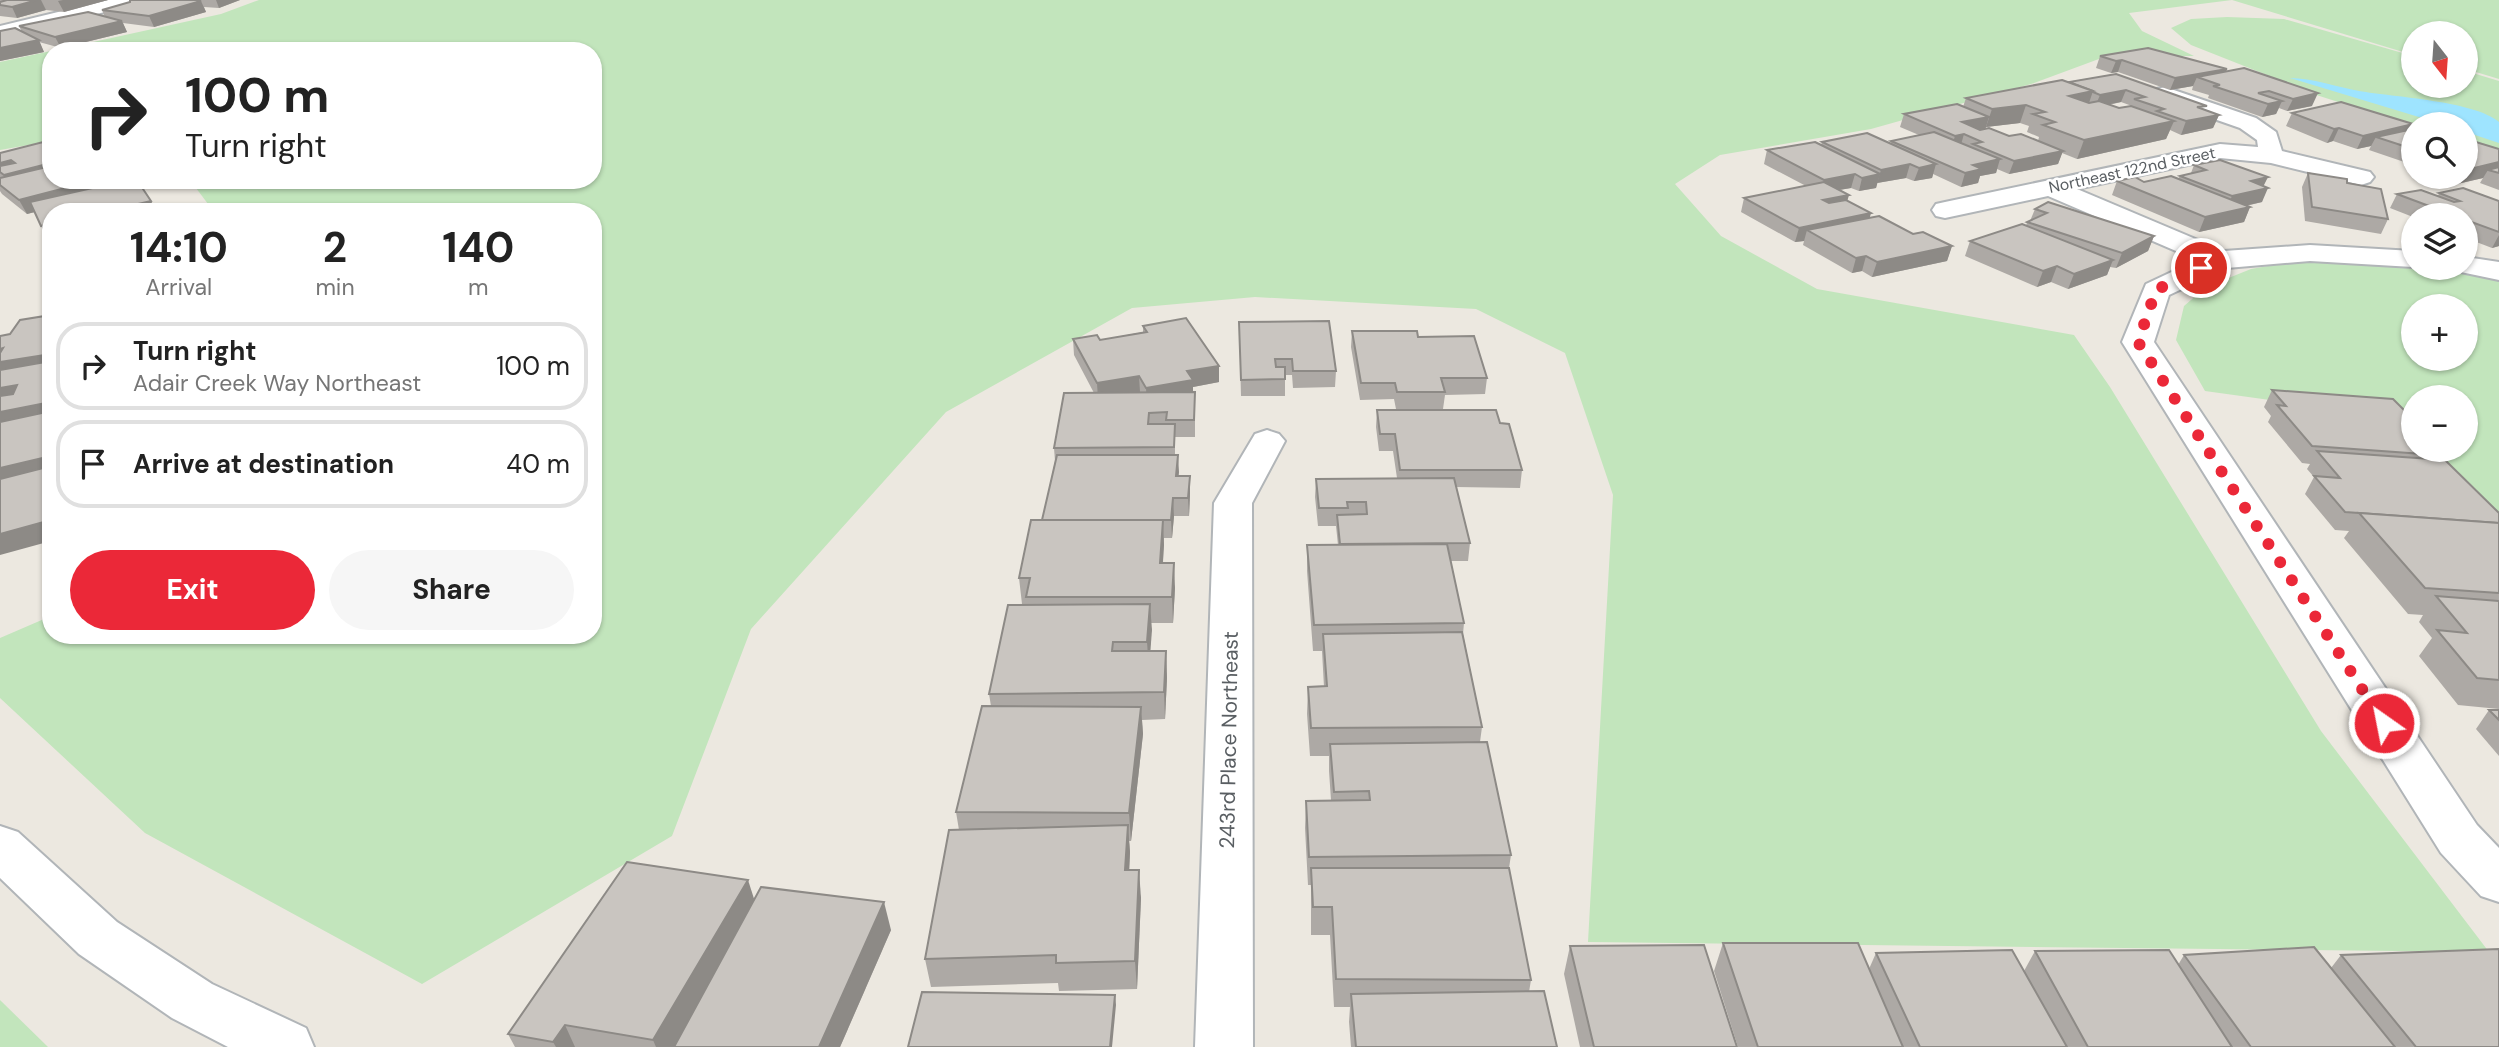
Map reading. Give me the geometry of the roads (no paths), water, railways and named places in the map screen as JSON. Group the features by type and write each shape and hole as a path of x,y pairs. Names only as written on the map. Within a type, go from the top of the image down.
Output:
{"street":[{"path":"0,32 131,0"},
{"path":"2165,94 2248,123 2268,136 2271,156"},
{"name":"Northeast 122nd Street","path":"1945,210 2220,151 2271,156 2361,177"},
{"path":"2049,187 2221,260"},
{"path":"2401,258 2310,253 2221,260 2156,290 2138,342 2459,839 2499,881"},
{"path":"2478,267 2499,271"},
{"name":"243rd Place Northeast","path":"1224,1047 1233,503 1267,441"},
{"path":"0,846 98,938 192,1001 285,1047"}],"water":[{"path":"2290,78 2472,109 2499,122 2499,143 2478,136 2478,112 2402,112"}]}
